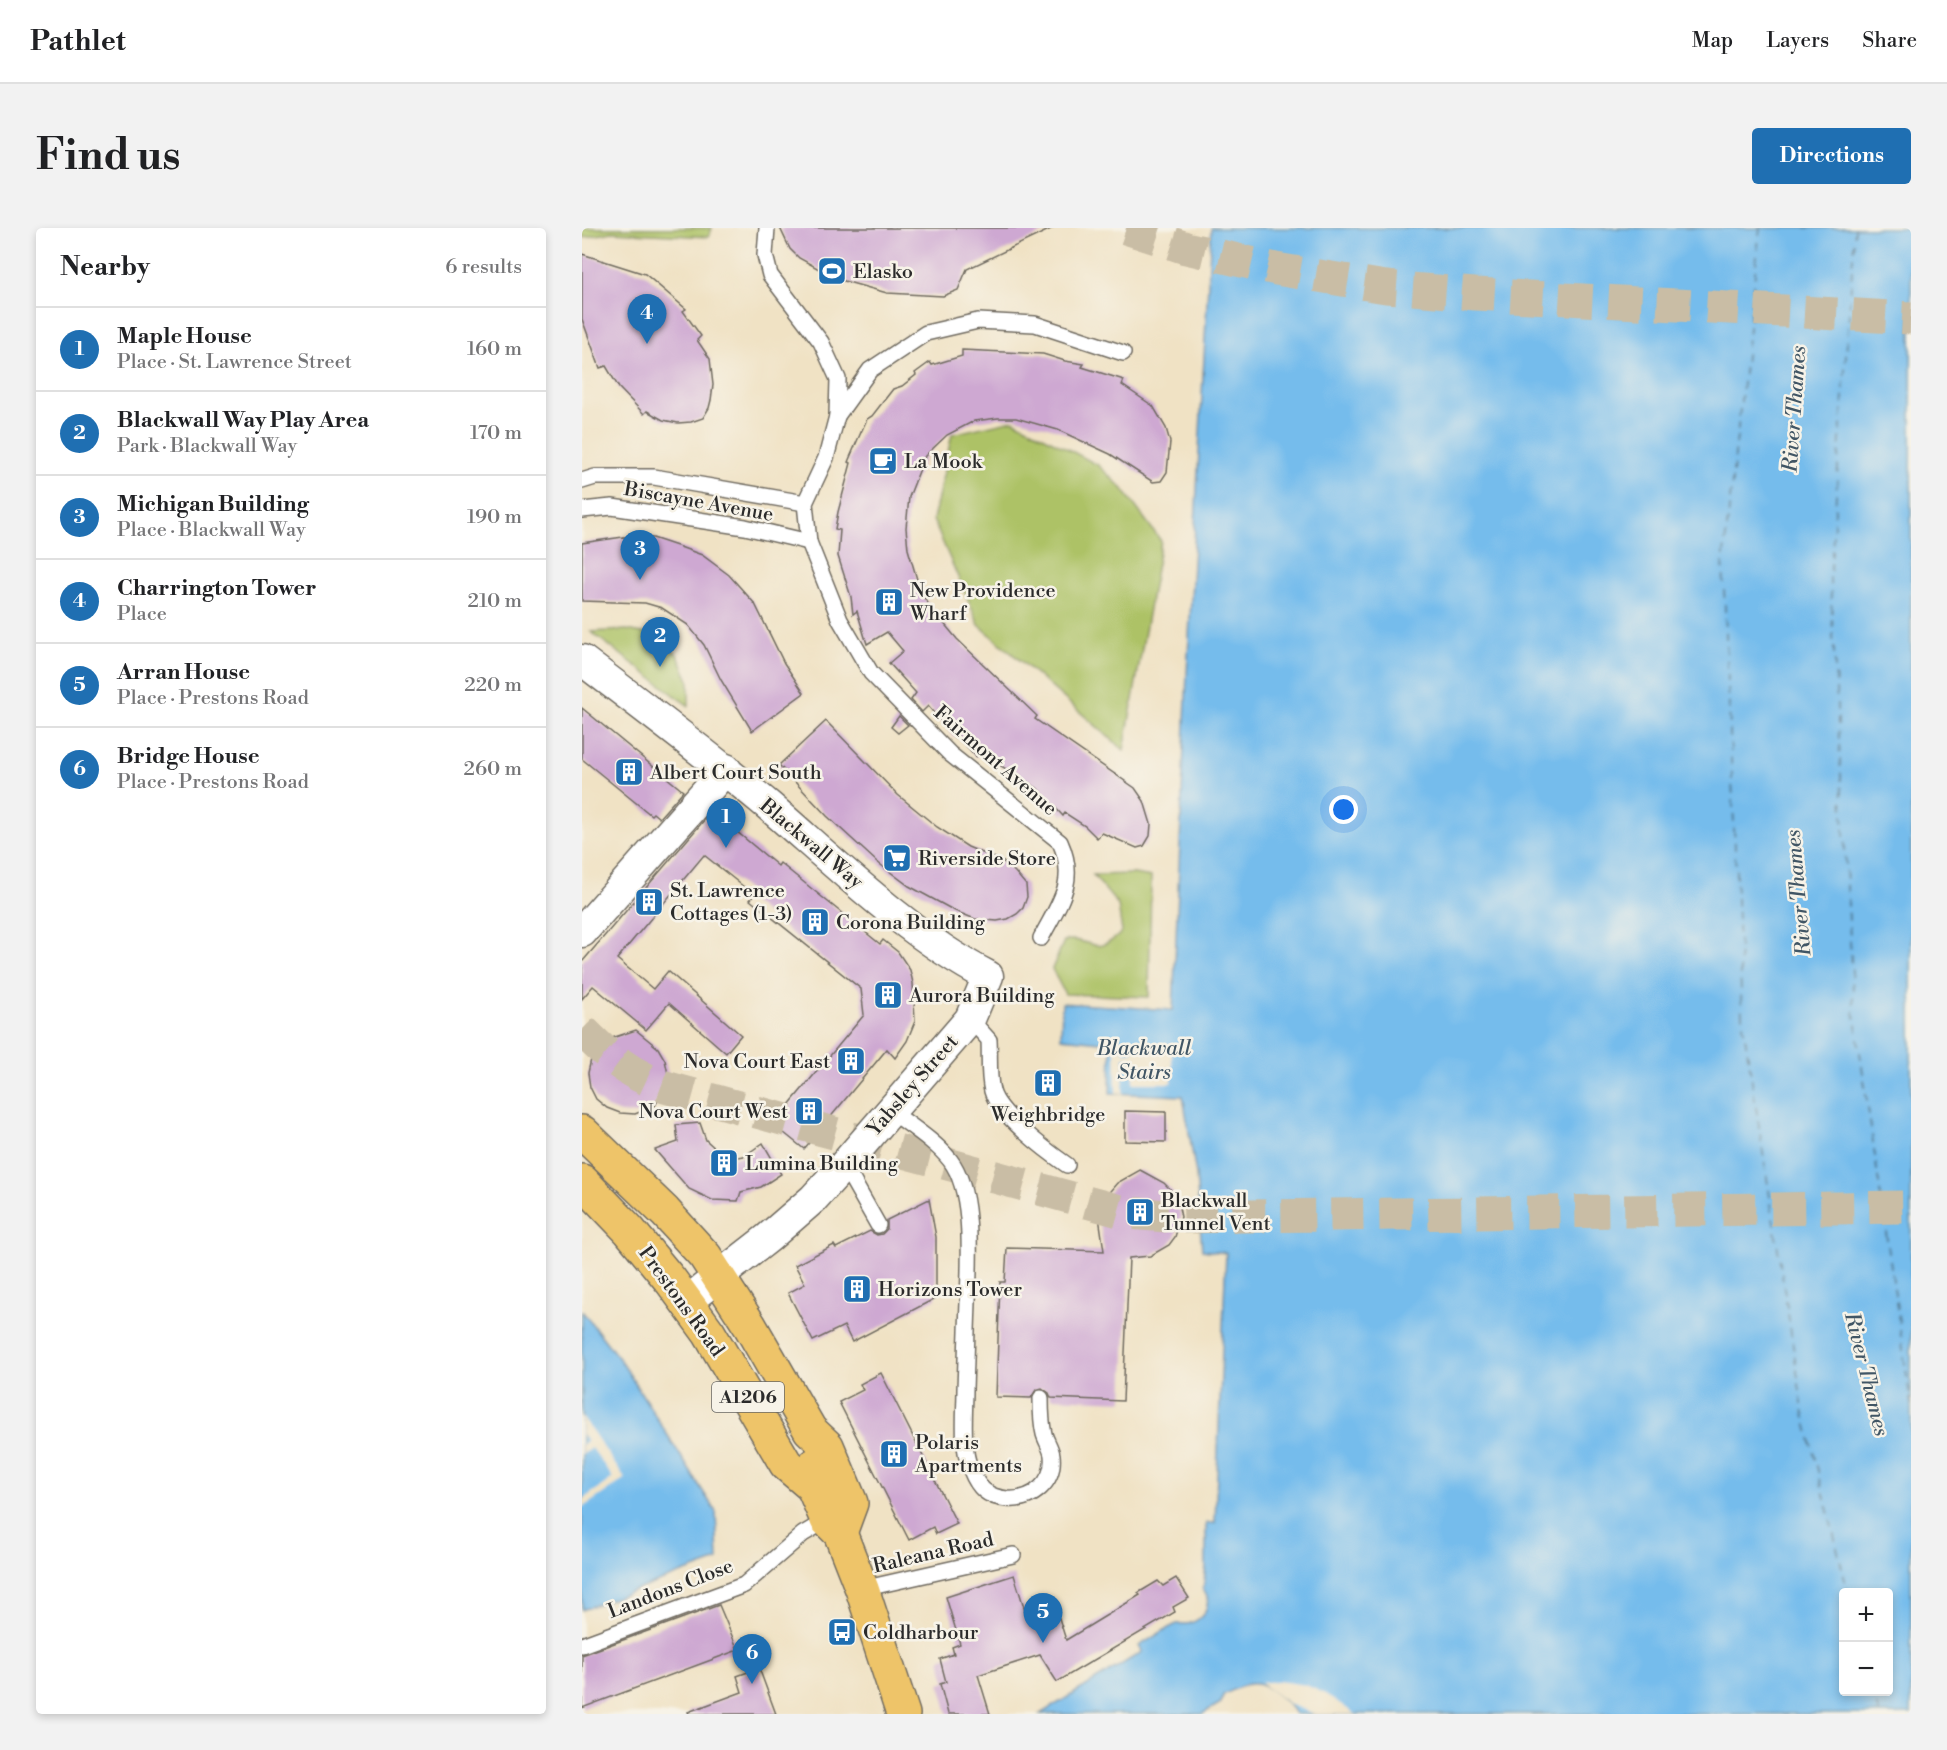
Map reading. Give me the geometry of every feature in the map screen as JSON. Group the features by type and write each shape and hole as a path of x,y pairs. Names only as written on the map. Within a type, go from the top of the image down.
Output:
{"main road":[{"name":"Prestons Road","path":"582,1132 665,1212 705,1256 750,1326 810,1430 827,1446 851,1503 833,1527"},
{"name":"Prestons Road","path":"582,1181 629,1230 686,1302 709,1333 786,1464 813,1487 862,1589 903,1714"},
{"name":"Prestons Road","path":"810,1430 814,1459 813,1487"}],"street":[{"name":"Blackwall Way","path":"582,660 726,770 884,905 958,960 988,975"},
{"path":"588,912 726,770"},
{"name":"Yabsley Street","path":"686,1302 720,1278 813,1199 970,1019 988,975"}],"lane":[{"path":"767,228 765,255 770,275 821,342 838,380 837,416 826,458 805,503"},
{"path":"837,416 870,370 926,333 968,323 978,321 1035,324 1123,353"},
{"name":"Biscayne Avenue","path":"582,481 595,477 654,477 805,503"},
{"name":"Fairmont Avenue","path":"805,503 809,542 840,620 871,673 950,754 1060,842 1067,856 1069,875 1063,896 1041,938"},
{"name":"Biscayne Avenue","path":"582,510 612,507 745,527 809,542"},
{"path":"970,1019 989,1040 991,1082 997,1103 1043,1148 1067,1165"},
{"path":"890,1110 936,1146 951,1161 960,1179 970,1229 965,1402 966,1451 970,1469 980,1488 994,1498 1012,1500 1030,1496 1044,1486 1052,1470 1052,1454 1044,1436 1041,1418 1041,1398"},
{"path":"844,1165 878,1225"},
{"name":"Landons Close","path":"582,1645 744,1585 803,1534 833,1527"},
{"name":"Raleana Road","path":"862,1589 1014,1555"}],"green space":[{"path":"582,228 712,228 709,237 612,232 582,238"},
{"path":"1013,420 1098,465 1122,488 1161,541 1124,750 979,625 933,520 952,434"},
{"path":"627,630 652,635 677,654 689,680 689,706 591,632"},
{"path":"1134,874 1151,877 1149,997 1065,994 1052,969 1064,941 1080,941 1098,946 1112,940 1122,932 1118,905 1093,875"}],"water":[{"path":"1211,228 1911,228 1911,1714 1295,1714 1288,1704 1271,1690 1258,1684 1251,1684 1223,1695 1221,1703 1202,1714 1040,1714 1142,1652 1139,1646 1162,1631 1177,1624 1189,1624 1196,1621 1204,1613 1207,1604 1203,1589 1206,1567 1206,1523 1215,1523 1226,1253 1202,1250 1196,1175 1183,1096 1110,1093 1111,1043 1061,1038 1062,1003 1173,1010 1187,674"},
{"path":"582,1311 621,1361 716,1512 718,1560 582,1610"}],"pier":[{"path":"1116,1041 1125,1052 1133,1051 1133,1044 1172,1044 1172,1083 1133,1083 1133,1058 1124,1057 1123,1093 1116,1093 1115,1052 1111,1050 1111,1046 1116,1046"},
{"path":"582,1416 625,1479 582,1508 582,1500 613,1478 592,1448 582,1454 582,1445 587,1441 582,1434"},
{"path":"1278,1681 1306,1685 1326,1694 1355,1714 1315,1714 1291,1705 1260,1683"}],"building":[{"path":"780,228 1053,228 967,269 958,290 943,296 887,293 837,279 799,258 790,249"},
{"path":"582,254 645,274 686,309 683,311 701,336 697,340 710,359 713,385 709,408 703,418 678,423 663,420 647,411 644,414 619,388 606,366 600,368 582,319"},
{"name":"New Providence Wharf","path":"962,350 1043,354 1084,364 1082,367 1124,380 1122,385 1153,406 1166,428 1170,442 1167,472 1161,481 1153,482 1110,454 1058,430 1016,418 974,421 947,435 925,456 909,497 906,528 908,549 921,593 931,608 957,639 1037,716 1035,719 1135,788 1144,801 1151,824 1150,836 1144,846 1137,848 1102,833 1097,838 1085,826 1065,813 1063,816 1037,788 980,753 976,757 957,735 955,738 928,706 922,712 911,700 916,693 889,663 903,651 887,632 867,644 857,611 853,614 851,597 838,556 840,530 835,529 851,463 848,462 867,419 872,416 893,389 902,386 930,362 932,365 962,356"},
{"path":"623,537 653,538 680,547 702,555 729,575 755,604 784,663 804,693 752,731 721,680 704,645 688,625 662,608 645,603 582,601 582,543"},
{"name":"Albert Court South","path":"582,708 683,791 659,818 653,813 651,815 582,759"},
{"path":"899,716 908,725 898,733 891,727"},
{"path":"826,721 898,795 937,827 968,847 1002,861 1015,872 1026,885 1027,897 1023,908 1008,919 997,921 975,919 955,911 909,886 877,862 827,816 779,765"},
{"path":"712,811 778,866 780,863 880,944 883,940 898,952 910,970 915,1021 907,1041 895,1058 887,1049 804,1149 773,1124 864,1015 861,989 750,900 754,895 704,855 617,959 653,989 668,971 741,1035 726,1053 669,1003 646,1030 593,986 582,999 582,962"},
{"path":"636,1030 658,1048 665,1060 668,1074 665,1087 655,1106 635,1114 620,1113 607,1108 596,1099 590,1087 588,1073 591,1059 598,1047 609,1039"},
{"path":"1125,1111 1166,1112 1166,1142 1125,1141"},
{"name":"Lumina Building","path":"700,1123 706,1140 730,1158 744,1156 763,1143 781,1174 761,1187 741,1192 738,1201 712,1200 689,1189 655,1150 678,1142 676,1125"},
{"path":"1140,1170 1164,1183 1171,1190 1177,1198 1181,1217 1175,1237 1169,1245 1150,1256 1129,1258 1123,1401 1051,1398 1049,1393 1042,1388 1036,1390 1031,1398 996,1397 1000,1282 1005,1282 1007,1248 1104,1251 1099,1217 1104,1198 1117,1183"},
{"name":"Horizons Tower","path":"929,1199 936,1237 936,1298 852,1342 844,1326 813,1341 788,1293 805,1284 795,1265 834,1245 836,1248 870,1231 877,1235 882,1234 887,1229 887,1220"},
{"name":"Polaris Apartments","path":"881,1373 957,1524 936,1534 933,1527 909,1540 839,1402 863,1390 860,1384"},
{"path":"1014,1575 1029,1623 1038,1620 1039,1625 1059,1618 1066,1640 1140,1595 1138,1593 1158,1581 1163,1586 1176,1578 1189,1598 1173,1607 1175,1612 1057,1682 1040,1655 978,1675 990,1714 948,1714 940,1684 946,1682 940,1659 954,1654 952,1647 960,1644 946,1597"},
{"path":"719,1605 738,1650 582,1708 582,1655"},
{"path":"759,1668 776,1714 689,1714 688,1712 742,1692 737,1676"}],"ferry route":[{"path":"1760,228 1723,563 1742,1017 1803,1410 1847,1588"},
{"path":"1855,228 1830,579 1854,1011 1911,1405"},
{"path":"1874,1696 1879,1714"}],"tunnel":[{"path":"1126,228 1186,248 1276,269 1386,287 1911,318"},
{"path":"582,1030 620,1064 665,1087 1127,1213 1181,1217 1911,1207"}],"place":[{"name":"Elasko","path":"832,271"},
{"name":"Charrington Tower","path":"647,344"},
{"name":"La Mook","path":"883,461"},
{"name":"Michigan Building","path":"640,580"},
{"name":"New Providence Wharf","path":"889,602"},
{"name":"Blackwall Way Play Area","path":"660,667"},
{"name":"Albert Court South","path":"629,772"},
{"name":"Maple House","path":"726,848"},
{"name":"Riverside Store","path":"897,858"},
{"name":"St. Lawrence Cottages (1-3)","path":"649,902"},
{"name":"Corona Building","path":"815,922"},
{"name":"Aurora Building","path":"888,995"},
{"name":"Nova Court East","path":"851,1061"},
{"name":"Weighbridge","path":"1048,1083"},
{"name":"Nova Court West","path":"809,1111"},
{"name":"Lumina Building","path":"724,1163"},
{"name":"Blackwall Tunnel Vent","path":"1140,1212"},
{"name":"Horizons Tower","path":"857,1289"},
{"name":"Polaris Apartments","path":"894,1454"},
{"name":"Coldharbour","path":"842,1632"},
{"name":"Arran House","path":"1043,1643"},
{"name":"Bridge House","path":"752,1684"}],"water label":[{"name":"River Thames","path":"1794,409"},
{"name":"River Thames","path":"1798,893"},
{"name":"Blackwall Stairs","path":"1144,1060"},
{"name":"River Thames","path":"1867,1374"}]}
